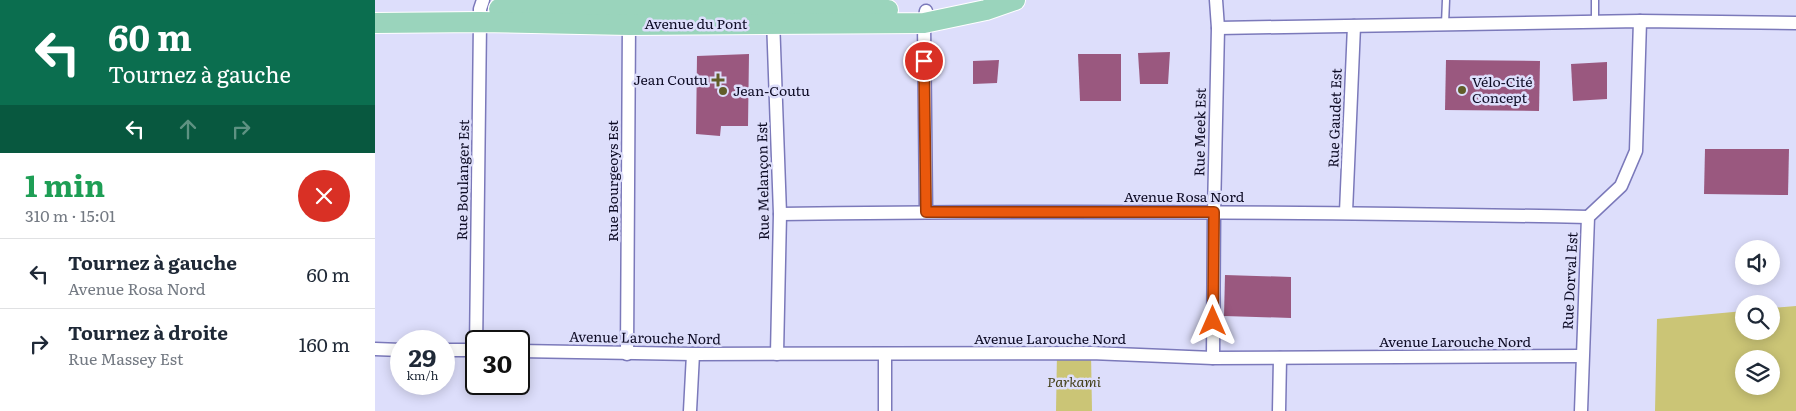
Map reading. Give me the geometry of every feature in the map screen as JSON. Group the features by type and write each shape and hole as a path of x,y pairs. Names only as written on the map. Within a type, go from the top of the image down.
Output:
{"main road":[{"name":"Avenue du Pont","path":"925,17 971,0"},
{"name":"Avenue du Pont","path":"375,10 630,11 773,16 925,17 986,10 1015,0"},
{"name":"Avenue du Pont","path":"375,23 481,10"}],"street":[{"name":"Rue Meek Est","path":"1213,358 1218,28 1216,0"},
{"name":"Rue Boulanger Est","path":"476,330 481,10"},
{"name":"Rue Bourgeoys Est","path":"627,354 630,11"},
{"name":"Rue Melançon Est","path":"773,16 780,214 777,354"},
{"path":"925,17 926,212"},
{"path":"1218,28 1640,21 1796,23"},
{"name":"Rue Dorval Est","path":"1581,411 1588,217 1621,186 1636,152 1640,21"},
{"name":"Rue Gaudet Est","path":"1346,212 1353,26"},
{"name":"Avenue Rosa Nord","path":"780,214 1346,212 1588,217"},
{"path":"375,349 390,350"},
{"name":"Avenue Larouche Nord","path":"530,351 627,354 1091,353 1213,358 1582,356"},
{"path":"690,411 693,354"},
{"path":"885,354 885,411"},
{"path":"1279,411 1280,358"}],"lane":[{"path":"1445,24 1446,0"},
{"path":"1595,0 1595,22"}],"green space":[{"path":"1796,306 1796,411 1655,411 1657,319 1735,312 1735,340 1780,340 1780,307"},
{"name":"Parkami","path":"1057,353 1091,353 1092,411 1056,411"}],"building":[{"path":"1170,52 1168,84 1140,84 1138,53"},
{"name":"Jean-Coutu","path":"749,54 748,126 721,126 720,136 696,134 697,56"},
{"path":"1078,54 1121,54 1121,101 1080,101"},
{"path":"999,60 997,83 973,84 973,61"},
{"path":"1446,60 1540,61 1539,111 1445,110"},
{"path":"1607,62 1607,99 1573,101 1571,64"},
{"path":"1705,149 1789,149 1788,195 1704,194"},
{"path":"1225,275 1291,277 1291,318 1224,316"}],"place":[{"name":"Jean Coutu","path":"718,80"},
{"name":"Vélo-Cité Concept","path":"1462,90"},
{"name":"Jean-Coutu","path":"723,91"}],"route":[{"path":"924,61 926,212 1214,212 1213,321"}]}
